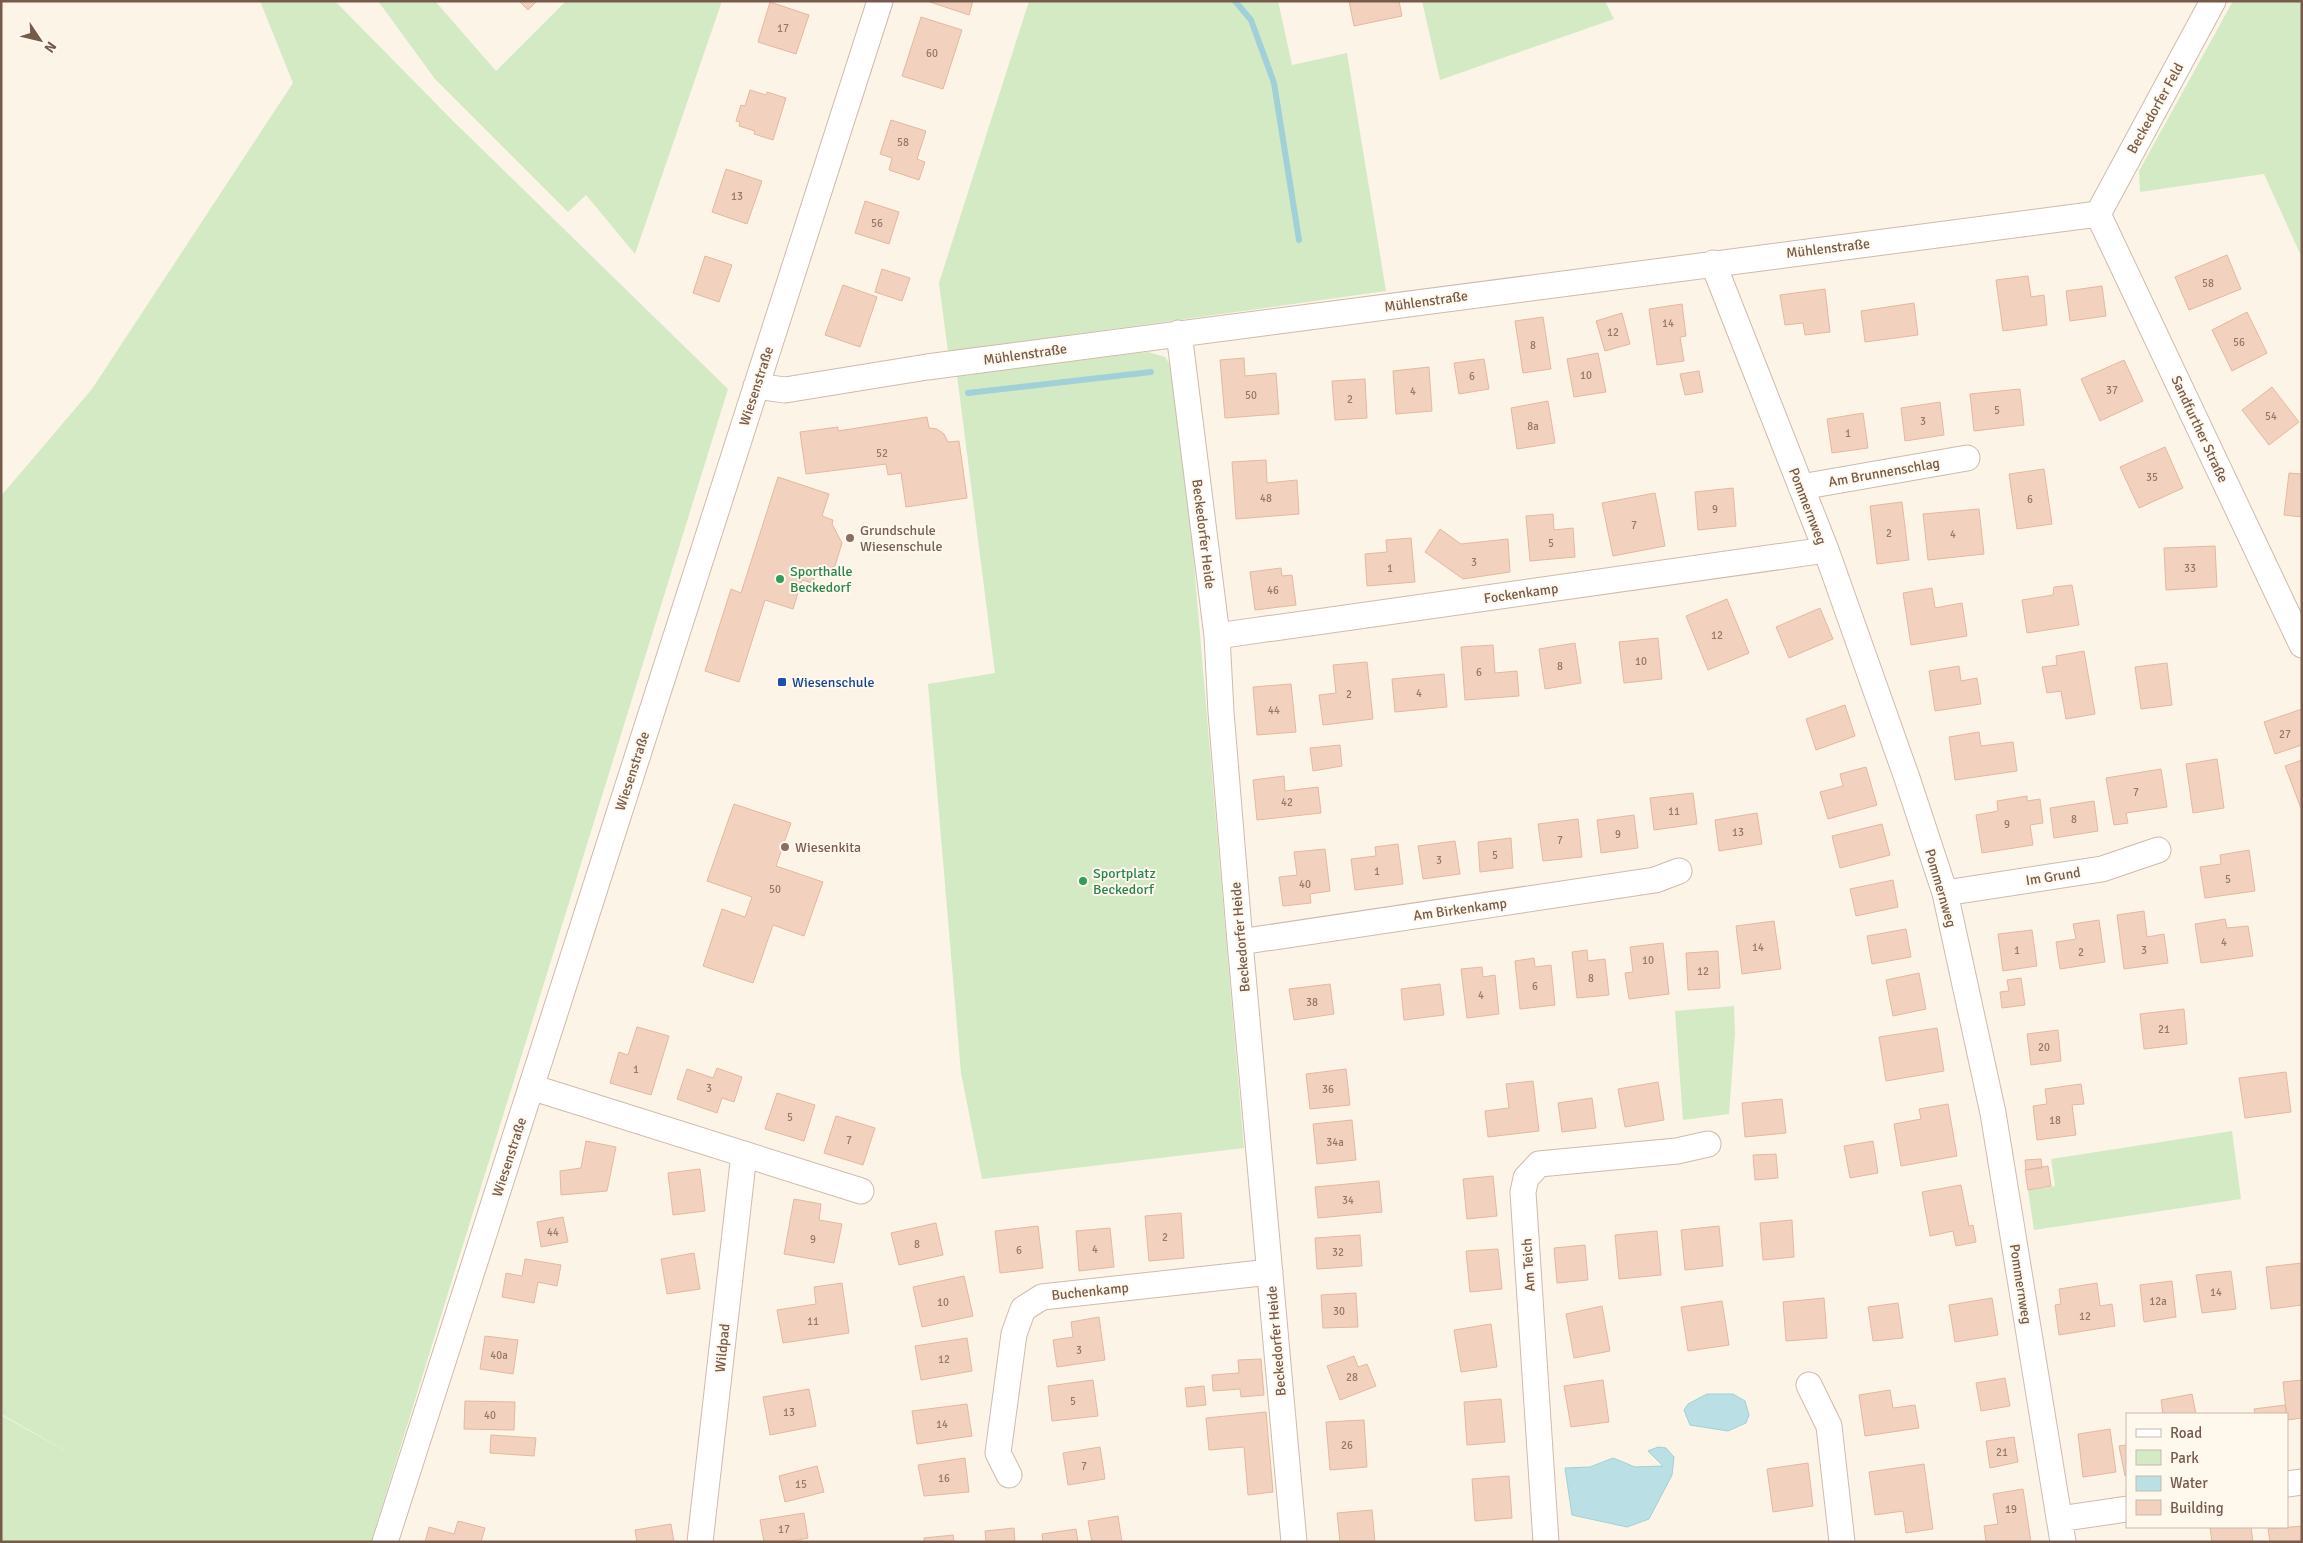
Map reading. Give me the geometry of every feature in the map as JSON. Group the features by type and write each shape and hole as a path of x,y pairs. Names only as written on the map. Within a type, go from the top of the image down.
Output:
{"street":[{"name":"Wiesenstraße","path":"385,1542 880,1"},
{"name":"Beckedorfer Feld","path":"2098,214 2213,1"},
{"name":"Mühlenstraße","path":"756,386 785,390 927,367 1179,333 2098,214"},
{"name":"Sandfurther Straße","path":"2098,214 2302,644"},
{"name":"Pommernweg","path":"1713,263 1826,550 1907,778 1945,893 1993,1113 2061,1530"},
{"name":"Beckedorfer Heide","path":"1179,333 1216,636 1240,942 1294,1542"},
{"name":"Am Brunnenschlag","path":"1801,487 1967,458"},
{"name":"Fockenkamp","path":"1216,636 1826,550"},
{"name":"Im Grund","path":"1945,893 2102,869 2158,850"},
{"name":"Am Birkenkamp","path":"1240,942 1655,880 1679,871"},
{"path":"531,1087 861,1191"},
{"name":"Am Teich","path":"1546,1542 1524,1192 1526,1178 1538,1164 1677,1151 1708,1144"},
{"name":"Wildpad","path":"700,1542 744,1154"},
{"name":"Buchenkamp","path":"1009,1475 998,1453 1014,1334 1022,1309 1042,1297 1270,1272"},
{"path":"1809,1385 1829,1426 1842,1542"},
{"path":"2288,1484 2302,1482"},
{"path":"2061,1530 2126,1509"}],"green space":[{"path":"260,1 335,1 452,120 728,389 371,1542 1,1542 1,1415 80,1459 1,1414 1,496 92,389 293,83"},
{"path":"378,1 435,1 496,71 566,1 722,1 635,254 586,195 568,212 435,79"},
{"path":"1029,1 1278,1 1292,65 1347,53 1386,291 948,352 939,283"},
{"path":"1422,1 1605,1 1614,19 1440,80"},
{"path":"2233,1 2302,1 2302,258 2264,174 2140,192 2139,171"},
{"name":"Sportplatz Beckedorf","path":"1148,352 1165,357 1178,377 1244,1148 982,1179 961,1073 928,684 995,673 957,375"},
{"path":"1734,1006 1735,1033 1729,1114 1683,1120 1675,1011"},
{"path":"2232,1131 2241,1199 2034,1230 2028,1190 2055,1186 2051,1159"}],"water":[{"path":"1707,1394 1733,1394 1745,1401 1749,1415 1746,1423 1728,1431 1690,1425 1684,1410 1688,1404"},
{"path":"1658,1447 1666,1448 1674,1457 1672,1475 1649,1519 1627,1527 1572,1515 1565,1468 1590,1467 1613,1458 1635,1467 1663,1466 1648,1451"}],"building":[{"path":"519,1 537,1 528,10"},
{"path":"927,1 973,1 969,15"},
{"path":"1349,1 1399,1 1402,16 1354,26"},
{"path":"770,2 809,15 796,54 758,42"},
{"path":"921,17 962,30 943,89 902,76"},
{"path":"750,90 766,95 767,92 786,98 773,140 754,134 755,131 739,126 740,122 736,121 741,105 745,106"},
{"path":"891,120 926,131 917,159 925,162 919,180 889,170 892,158 880,154"},
{"path":"726,169 762,181 747,224 712,212"},
{"path":"865,201 899,212 889,244 855,233"},
{"path":"2227,255 2241,289 2189,310 2175,277"},
{"path":"705,256 732,265 719,302 693,293"},
{"path":"882,269 910,278 902,301 875,292"},
{"path":"2028,276 2031,297 2044,295 2047,325 2003,331 1996,280"},
{"path":"843,285 877,297 860,347 825,335"},
{"path":"2102,286 2106,316 2070,321 2066,291"},
{"path":"1825,289 1830,332 1805,335 1803,323 1785,325 1780,295"},
{"path":"1914,303 1918,335 1865,342 1861,311"},
{"path":"1682,304 1686,336 1680,337 1684,361 1657,365 1649,309"},
{"path":"2247,312 2267,353 2232,371 2212,330"},
{"path":"1622,313 1630,344 1605,351 1596,321"},
{"path":"1543,317 1551,369 1523,373 1515,321"},
{"path":"1598,353 1606,392 1574,397 1567,359"},
{"path":"1244,358 1245,376 1276,373 1279,414 1225,418 1220,360"},
{"path":"1484,359 1489,389 1459,394 1454,363"},
{"path":"2124,360 2143,401 2100,421 2081,379"},
{"path":"1429,367 1432,411 1396,414 1393,371"},
{"path":"1699,371 1703,392 1685,395 1680,374"},
{"path":"1365,379 1367,418 1335,420 1332,381"},
{"path":"2272,387 2299,422 2269,445 2242,410"},
{"path":"2020,389 2024,425 1974,431 1970,394"},
{"path":"1548,401 1555,443 1517,449 1511,408"},
{"path":"1940,402 1944,435 1905,441 1901,408"},
{"path":"1863,413 1868,448 1832,453 1827,419"},
{"path":"927,417 929,428 937,429 944,434 948,442 959,441 967,498 906,507 901,473 888,475 886,464 806,474 800,432 838,427 838,431"},
{"path":"2165,447 2183,488 2139,508 2120,467"},
{"path":"1266,460 1267,483 1297,480 1299,514 1236,519 1232,462"},
{"path":"2044,469 2052,524 2017,529 2009,474"},
{"path":"2289,473 2302,474 2302,517 2284,515"},
{"name":"Sporthalle Beckedorf","path":"778,477 829,494 822,516 833,520 832,524 842,543 835,566 814,578 813,583 802,580 793,609 765,600 739,682 705,671 731,589 741,593"},
{"path":"1733,488 1736,526 1698,530 1695,492"},
{"path":"1655,493 1665,546 1613,556 1602,503"},
{"path":"1902,502 1909,560 1877,564 1870,506"},
{"path":"1979,509 1984,554 1928,560 1923,514"},
{"path":"1553,514 1554,530 1573,528 1575,557 1530,561 1526,516"},
{"path":"1440,529 1461,544 1508,539 1510,572 1463,579 1425,552"},
{"path":"1411,538 1415,582 1367,586 1365,554 1387,552 1386,540"},
{"path":"2215,546 2217,587 2166,590 2164,548"},
{"path":"1281,568 1282,576 1292,575 1296,605 1255,610 1250,572"},
{"path":"2072,585 2079,625 2027,633 2022,600 2053,595 2054,587"},
{"path":"1932,588 1935,608 1962,603 1967,636 1911,645 1903,593"},
{"path":"1727,599 1749,653 1708,670 1686,616"},
{"path":"1820,608 1833,639 1789,658 1776,627"},
{"path":"1658,638 1662,679 1624,683 1619,642"},
{"path":"1575,643 1581,683 1545,689 1539,649"},
{"path":"1493,645 1495,673 1517,671 1519,696 1465,700 1461,647"},
{"path":"2084,651 2095,714 2066,719 2061,691 2047,693 2042,667 2057,665 2056,656"},
{"path":"1367,662 1373,719 1323,725 1319,695 1336,693 1333,665"},
{"path":"2167,663 2172,705 2141,709 2135,667"},
{"path":"1959,666 1961,681 1977,678 1981,704 1935,711 1929,671"},
{"path":"1444,674 1447,707 1395,712 1392,679"},
{"path":"1291,684 1296,732 1257,735 1253,687"},
{"path":"1845,705 1855,736 1816,750 1806,719"},
{"path":"2302,709 2302,745 2275,754 2264,722"},
{"path":"1979,732 1981,746 2013,742 2017,771 1955,780 1949,737"},
{"path":"1340,745 1342,766 1313,771 1310,748"},
{"path":"2217,759 2224,808 2193,813 2186,764"},
{"path":"2302,760 2302,811 2285,766"},
{"path":"1866,767 1877,805 1828,819 1820,792 1843,786 1840,774"},
{"path":"2161,769 2167,807 2126,813 2128,823 2114,825 2106,778"},
{"path":"1284,776 1285,791 1318,787 1321,813 1257,820 1253,780"},
{"path":"1693,793 1697,824 1654,830 1650,798"},
{"path":"2027,796 2027,801 2040,799 2043,823 2030,825 2033,845 1982,853 1976,815 1998,811 1997,801"},
{"path":"2094,801 2098,831 2054,838 2050,808"},
{"path":"734,804 791,823 776,866 823,882 804,936 773,925 753,983 703,966 722,909 745,917 752,897 707,881"},
{"path":"1757,813 1762,844 1719,851 1715,820"},
{"path":"1634,815 1638,848 1601,853 1597,820"},
{"path":"1578,819 1582,857 1543,861 1538,824"},
{"path":"1882,824 1890,855 1840,868 1832,836"},
{"path":"1511,838 1513,868 1480,872 1478,842"},
{"path":"1455,841 1460,874 1423,879 1418,846"},
{"path":"1398,844 1403,884 1355,890 1351,859 1376,856 1375,847"},
{"path":"1325,849 1330,891 1310,894 1311,903 1283,906 1279,877 1297,875 1294,852"},
{"path":"2249,850 2255,891 2205,898 2200,867 2221,864 2220,855"},
{"path":"1893,880 1898,907 1856,916 1850,889"},
{"path":"2144,911 2147,937 2164,934 2168,963 2124,969 2117,915"},
{"path":"2225,919 2227,928 2248,926 2253,956 2201,963 2195,924"},
{"path":"2099,920 2105,962 2060,969 2056,942 2076,939 2073,924"},
{"path":"1774,921 1781,969 1742,974 1736,926"},
{"path":"1906,929 1911,957 1872,964 1867,936"},
{"path":"2032,930 2037,966 2003,971 1998,934"},
{"path":"1663,943 1669,994 1629,999 1625,973 1633,972 1630,947"},
{"path":"1587,950 1588,961 1605,959 1609,995 1577,998 1572,952"},
{"path":"1718,951 1720,988 1688,990 1686,953"},
{"path":"1534,958 1535,967 1551,965 1555,1005 1520,1009 1515,961"},
{"path":"1482,967 1483,977 1495,975 1499,1014 1467,1018 1461,969"},
{"path":"1919,973 1926,1009 1893,1016 1886,980"},
{"path":"2021,978 2025,1005 2002,1008 2000,992 2009,991 2007,980"},
{"path":"1330,984 1334,1014 1294,1020 1289,989"},
{"path":"1440,984 1444,1015 1404,1020 1401,989"},
{"path":"2184,1009 2187,1044 2144,1049 2140,1014"},
{"path":"637,1027 669,1036 651,1095 610,1083 619,1052 628,1055"},
{"path":"1937,1028 1944,1071 1886,1081 1879,1037"},
{"path":"2058,1030 2061,1061 2031,1065 2027,1034"},
{"path":"717,1068 742,1077 734,1102 722,1098 717,1113 677,1099 687,1069 713,1078"},
{"path":"1346,1069 1350,1105 1310,1109 1306,1074"},
{"path":"2286,1072 2291,1112 2245,1118 2239,1078"},
{"path":"1533,1081 1539,1131 1488,1137 1485,1111 1509,1108 1506,1084"},
{"path":"1658,1082 1664,1120 1625,1127 1618,1089"},
{"path":"2081,1084 2084,1104 2072,1105 2076,1135 2037,1140 2033,1106 2047,1104 2045,1089"},
{"path":"777,1093 815,1105 804,1141 765,1129"},
{"path":"1592,1098 1596,1128 1562,1132 1558,1103"},
{"path":"1782,1099 1786,1133 1745,1137 1742,1103"},
{"path":"1948,1104 1957,1156 1901,1166 1894,1124 1921,1119 1919,1109"},
{"path":"836,1116 875,1128 863,1165 824,1153"},
{"path":"1352,1120 1356,1160 1317,1164 1313,1124"},
{"path":"586,1141 616,1147 607,1191 561,1195 560,1171 581,1168"},
{"path":"1873,1141 1878,1173 1850,1178 1844,1146"},
{"path":"1776,1154 1778,1178 1755,1180 1753,1155"},
{"path":"2041,1159 2042,1168 2026,1170 2025,1160"},
{"path":"2048,1166 2051,1186 2028,1190 2025,1170"},
{"path":"700,1169 705,1211 673,1215 668,1173"},
{"path":"1493,1176 1497,1216 1467,1219 1463,1179"},
{"path":"1379,1181 1382,1212 1318,1218 1315,1187"},
{"path":"1961,1185 1969,1226 1973,1225 1976,1242 1956,1246 1953,1231 1930,1236 1922,1192"},
{"path":"794,1199 821,1204 819,1220 842,1224 834,1263 784,1254"},
{"path":"1181,1213 1184,1258 1149,1261 1145,1216"},
{"path":"563,1217 568,1242 541,1247 537,1222"},
{"path":"1792,1220 1794,1257 1763,1260 1760,1223"},
{"path":"936,1223 943,1255 899,1265 891,1233"},
{"path":"1038,1226 1043,1268 1000,1273 995,1231"},
{"path":"1719,1226 1723,1266 1685,1270 1681,1230"},
{"path":"1110,1228 1114,1267 1079,1271 1076,1231"},
{"path":"1657,1231 1661,1275 1619,1279 1615,1235"},
{"path":"1360,1235 1362,1266 1317,1269 1315,1238"},
{"path":"1585,1245 1588,1280 1557,1283 1554,1248"},
{"path":"1498,1249 1502,1289 1470,1292 1466,1251"},
{"path":"694,1253 700,1289 667,1294 661,1259"},
{"path":"525,1259 561,1265 557,1286 538,1282 534,1303 502,1297 506,1273 522,1276"},
{"path":"2302,1263 2302,1305 2271,1309 2266,1267"},
{"path":"2231,1271 2236,1309 2202,1313 2196,1275"},
{"path":"964,1276 973,1316 922,1327 913,1287"},
{"path":"2172,1281 2176,1317 2144,1322 2140,1285"},
{"path":"842,1283 849,1333 783,1343 777,1310 816,1304 814,1287"},
{"path":"2097,1283 2100,1306 2112,1304 2115,1326 2059,1335 2055,1305 2061,1304 2059,1289"},
{"path":"1356,1293 1358,1327 1323,1328 1321,1295"},
{"path":"1824,1298 1827,1338 1786,1341 1783,1302"},
{"path":"1992,1298 1998,1335 1955,1342 1949,1305"},
{"path":"1722,1301 1729,1345 1688,1351 1681,1307"},
{"path":"1898,1303 1903,1338 1873,1341 1868,1307"},
{"path":"1602,1306 1610,1351 1574,1358 1566,1314"},
{"path":"1099,1317 1105,1360 1057,1367 1053,1340 1073,1337 1071,1322"},
{"path":"1491,1324 1497,1367 1461,1372 1454,1330"},
{"path":"485,1336 518,1340 513,1374 480,1369"},
{"path":"967,1338 972,1371 921,1380 915,1346"},
{"path":"1354,1356 1358,1367 1367,1364 1376,1386 1340,1400 1327,1366"},
{"path":"1261,1359 1264,1395 1241,1397 1240,1389 1213,1391 1212,1375 1239,1373 1238,1360"},
{"path":"2005,1378 2010,1406 1981,1411 1976,1383"},
{"path":"1093,1380 1098,1416 1052,1421 1048,1386"},
{"path":"1603,1380 1609,1422 1571,1427 1564,1386"},
{"path":"2302,1380 2302,1418 2288,1420 2283,1382"},
{"path":"1204,1386 1206,1405 1187,1407 1185,1388"},
{"path":"809,1389 816,1426 770,1435 763,1397"},
{"path":"1890,1390 1893,1408 1915,1405 1919,1428 1865,1436 1859,1395"},
{"path":"2192,1394 2196,1413 2163,1413 2161,1400"},
{"path":"1501,1399 1505,1442 1467,1445 1464,1402"},
{"path":"465,1401 515,1402 514,1430 464,1429"},
{"path":"967,1404 972,1436 917,1444 912,1411"},
{"path":"2285,1405 2287,1413 2255,1413 2254,1409"},
{"path":"1266,1412 1273,1492 1248,1495 1244,1447 1209,1450 1206,1418"},
{"path":"1364,1420 1367,1467 1330,1470 1326,1422"},
{"path":"2110,1429 2116,1472 2083,1477 2078,1434"},
{"path":"491,1435 536,1438 534,1456 490,1453"},
{"path":"2014,1437 2018,1462 1990,1468 1986,1441"},
{"path":"2126,1445 2125,1476 2119,1446"},
{"path":"1100,1447 1105,1479 1068,1485 1063,1453"},
{"path":"965,1458 969,1492 924,1496 918,1465"},
{"path":"1808,1463 1813,1506 1773,1512 1767,1469"},
{"path":"1924,1464 1933,1529 1906,1533 1903,1511 1875,1515 1869,1472"},
{"path":"817,1466 824,1492 785,1502 779,1476"},
{"path":"1509,1476 1512,1518 1475,1521 1472,1479"},
{"path":"2023,1489 2031,1542 1986,1542 1984,1526 1998,1524 1993,1494"},
{"path":"1372,1510 1375,1542 1340,1542 1337,1513"},
{"path":"804,1513 808,1538 787,1542 764,1542 760,1520"},
{"path":"1118,1516 1122,1542 1092,1542 1088,1521"},
{"path":"458,1521 485,1528 481,1542 425,1542 429,1527 454,1534"},
{"path":"671,1524 674,1542 637,1542 635,1530"},
{"path":"2302,1526 2302,1542 2270,1542 2268,1529"},
{"path":"1014,1528 1015,1542 986,1542 985,1531"},
{"path":"2210,1528 2251,1528 2253,1542 2212,1542"},
{"path":"1076,1529 1078,1542 1043,1542 1042,1534"},
{"path":"953,1535 954,1542 924,1542 924,1538"}],"waterway":[{"path":"1235,1 1251,20 1274,83 1299,240"},
{"path":"968,393 1151,372"}],"place":[{"name":"Grundschule Wiesenschule","path":"850,538"},
{"name":"Sporthalle Beckedorf","path":"780,579"},
{"name":"Wiesenschule","path":"782,682"},
{"name":"Wiesenkita","path":"785,847"},
{"name":"Sportplatz Beckedorf","path":"1083,881"}]}
